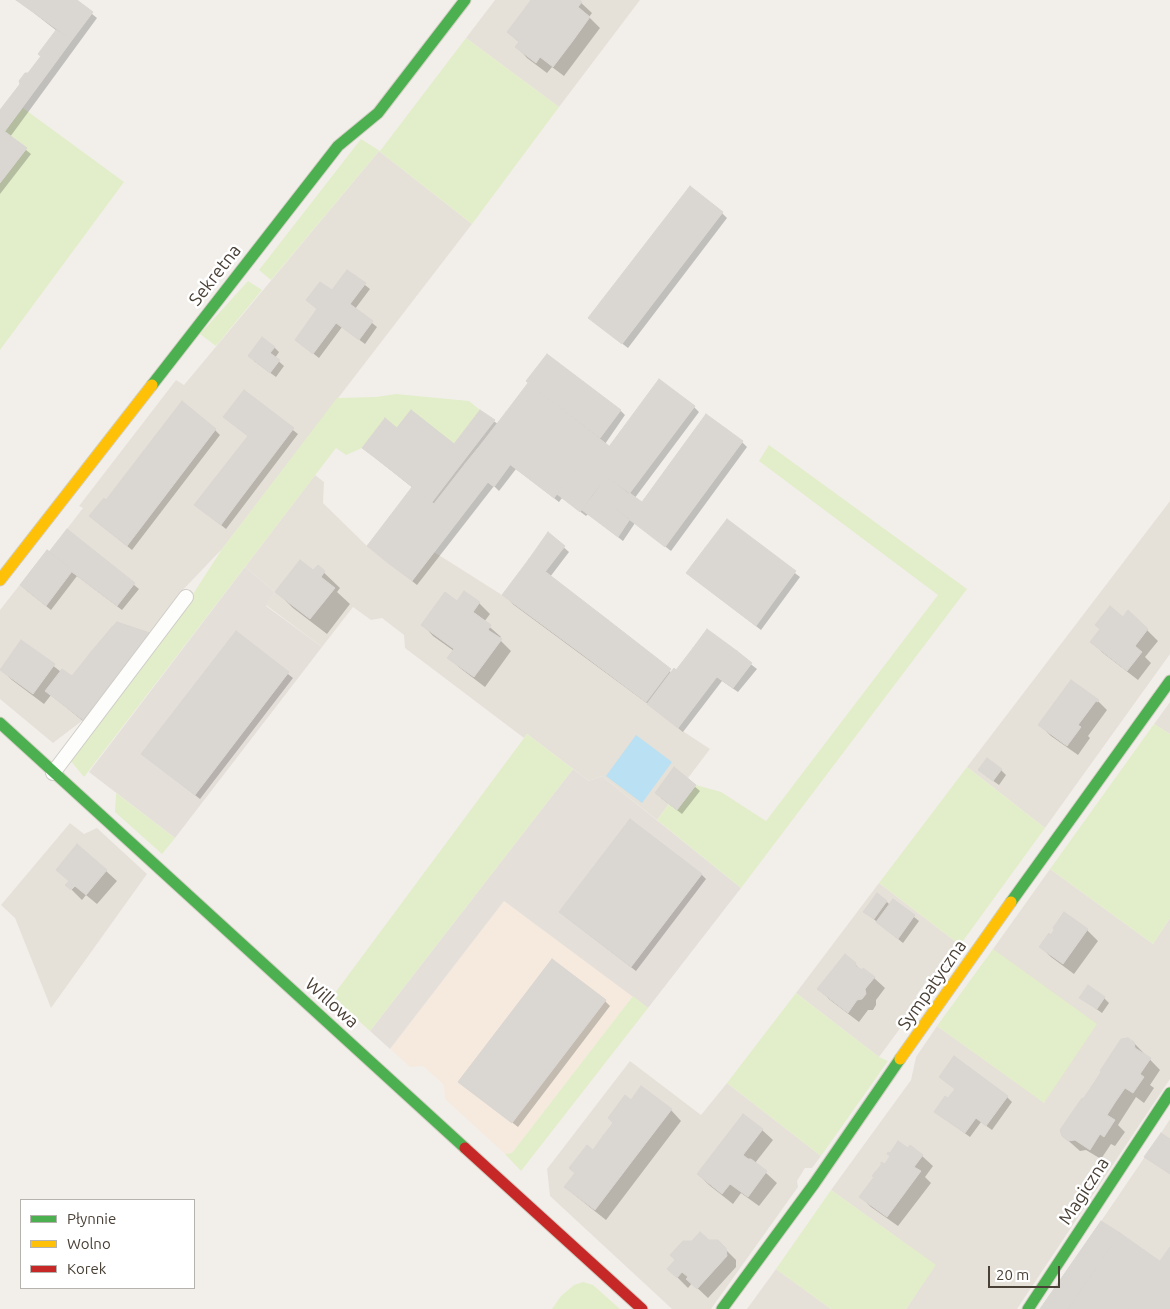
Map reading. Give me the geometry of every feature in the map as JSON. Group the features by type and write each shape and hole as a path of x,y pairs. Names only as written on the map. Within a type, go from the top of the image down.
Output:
{"street":[{"name":"Sekretna","path":"0,580 338,146 378,114 465,0"},
{"name":"Sympatyczna","path":"722,1309 814,1184 940,1003 1170,681"},
{"name":"Willowa","path":"0,723 642,1309"},
{"name":"Magiczna","path":"1028,1309 1170,1093"}],"lane":[{"path":"53,773 186,597"}],"shaded area":[{"path":"495,0 640,0 559,107 466,38"},
{"path":"379,151 472,224 222,549 179,594 83,720 53,743 0,699 0,610 47,550 50,551 83,508 79,506 176,380 184,385"},
{"path":"315,475 324,482 323,503 367,546 411,581 434,552 502,595 678,728 710,749 688,778 696,785 677,810 669,804 657,820 602,776 589,781 527,734 524,738 405,648 404,635 382,618 371,620 353,607 322,647 266,605 275,592 245,567"},
{"path":"1170,501 1170,654 1045,828 967,767"},
{"path":"245,567 275,592 266,606 322,647 175,838 89,772"},
{"path":"1170,702 1170,734 1154,724"},
{"path":"573,769 589,781 602,776 741,888 648,1008 504,901 390,1049 370,1031"},
{"path":"70,823 84,834 97,828 147,874 51,1008 15,918 1,905"},
{"path":"1050,869 1153,944 1170,918 1170,1079 1017,1309 906,1309 935,1265 831,1190 911,1080 916,1057 937,1026 1045,1103 993,949"},
{"path":"879,883 960,945 934,981 926,982 916,996 918,1004 879,1057 796,993"},
{"path":"504,901 633,996 512,1153 505,1154 445,1099 444,1085 423,1066 410,1067 390,1049"},
{"path":"630,1061 701,1115 727,1083 821,1156 812,1168 805,1168 797,1181 798,1187 711,1309 672,1309 550,1196 547,1169"},
{"path":"1170,1119 1170,1309 1059,1283 1161,1133"},
{"path":"776,1269 831,1309 747,1309"}],"green space":[{"path":"466,38 559,107 472,224 379,151 271,280 259,270 361,139 380,151"},
{"path":"23,108 124,182 0,350 0,183 27,148 5,131"},
{"path":"248,281 262,290 216,346 200,334"},
{"path":"396,394 469,401 480,410 454,444 397,428 385,418 362,448 346,455 336,448 84,777 70,760 175,622 222,549 337,398 376,397"},
{"path":"769,445 967,589 741,888 657,820 669,804 677,810 696,785 721,792 766,821 938,595 759,461"},
{"path":"1154,724 1170,734 1170,918 1153,944 1050,869"},
{"path":"527,734 573,769 370,1031 332,997"},
{"path":"967,767 1045,828 960,945 879,883"},
{"path":"116,793 175,838 162,854 115,812"},
{"path":"993,949 1097,1024 1044,1103 937,1026"},
{"path":"796,993 879,1057 888,1061 821,1156 727,1083"},
{"path":"633,996 648,1008 521,1171 505,1154 512,1153"},
{"path":"831,1190 936,1265 906,1309 831,1309 776,1269"},
{"path":"583,1282 593,1285 620,1309 552,1309 561,1296 574,1285"}],"water":[{"path":"636,735 672,762 642,803 606,776"}],"building":[{"path":"16,0 77,0 93,12 72,40"},
{"path":"531,0 580,0 582,2 578,7 590,17 572,42 526,7"},
{"path":"526,7 572,42 553,67 540,57 536,63 515,47 519,42 507,32"},
{"path":"56,30 72,40 53,66 38,54"},
{"path":"41,56 53,66 5,131 0,128 0,110 20,84 19,81 25,73 28,73"},
{"path":"0,128 27,148 0,183"},
{"path":"690,186 723,212 622,344 588,318"},
{"path":"347,270 366,283 350,304 373,321 359,340 336,323 313,354 295,340 317,309 306,300 320,282 332,290"},
{"path":"262,337 275,347 270,353 280,360 270,373 248,356"},
{"path":"547,354 621,410 600,438 526,381"},
{"path":"659,379 695,406 629,494 594,467"},
{"path":"528,383 609,446 594,467 583,459 577,468 506,412"},
{"path":"244,390 294,428 238,502 212,482 248,436 223,417"},
{"path":"182,401 216,429 127,546 89,516 104,498 106,500"},
{"path":"411,410 468,455 432,502 374,457"},
{"path":"480,410 495,420 468,455 454,444"},
{"path":"506,412 577,468 554,498 482,443"},
{"path":"706,414 743,441 665,547 595,493 606,476 642,502"},
{"path":"385,418 397,428 374,457 362,448"},
{"path":"482,443 510,465 494,487 465,464"},
{"path":"583,459 606,476 580,512 557,494"},
{"path":"465,464 488,482 412,581 388,563"},
{"path":"212,482 238,502 221,525 194,505"},
{"path":"412,487 434,504 388,563 367,546"},
{"path":"595,493 630,519 618,537 582,510"},
{"path":"727,519 796,571 774,601 705,548"},
{"path":"67,529 135,583 117,606 49,552"},
{"path":"548,532 565,546 545,572 529,559"},
{"path":"705,548 774,601 756,626 686,573"},
{"path":"47,550 73,570 46,606 20,585"},
{"path":"529,559 608,620 582,654 502,595"},
{"path":"300,560 313,570 318,565 325,571 321,577 335,588 310,619 275,592"},
{"path":"464,591 480,602 473,612 491,625 488,630 502,639 474,677 447,658 454,649 421,625 445,592 457,601"},
{"path":"1110,606 1123,617 1128,610 1148,629 1135,646 1142,652 1127,671 1090,642 1100,629 1095,625"},
{"path":"608,620 671,669 646,702 582,654"},
{"path":"117,622 150,633 139,648 112,627"},
{"path":"112,627 139,648 118,675 91,652"},
{"path":"707,629 737,651 722,670 693,648"},
{"path":"236,631 289,672 195,795 141,754"},
{"path":"21,640 55,664 33,694 0,670"},
{"path":"693,648 722,670 678,728 647,704 674,668 676,670"},
{"path":"737,651 752,663 733,688 717,677"},
{"path":"91,652 118,675 83,720 45,691 62,669 72,676"},
{"path":"1071,680 1099,700 1098,702 1096,701 1078,725 1081,727 1067,746 1038,725"},
{"path":"987,758 1002,769 993,781 978,770"},
{"path":"674,767 696,785 677,810 655,793"},
{"path":"630,819 702,874 631,967 559,912"},
{"path":"77,844 107,870 86,895 75,886 71,890 65,885 69,881 56,870"},
{"path":"877,893 887,901 874,919 863,912"},
{"path":"893,899 915,915 898,939 876,922"},
{"path":"1064,912 1088,929 1063,964 1039,947 1049,933 1051,935 1054,930 1053,928"},
{"path":"845,954 856,963 855,965 862,970 863,968 875,977 865,989 866,994 862,999 857,1000 848,1013 817,989"},
{"path":"552,959 606,1000 512,1123 458,1082"},
{"path":"1088,985 1105,997 1097,1009 1079,998"},
{"path":"1128,1038 1134,1042 1135,1048 1151,1058 1140,1074 1144,1077 1133,1093 1125,1088 1116,1101 1092,1086 1121,1039"},
{"path":"954,1056 1008,1096 986,1126 976,1118 965,1133 934,1112 945,1096 948,1098 955,1089 939,1077"},
{"path":"641,1086 672,1109 633,1160 603,1136 613,1123 608,1118 625,1095 631,1100"},
{"path":"1092,1086 1116,1101 1107,1115 1115,1120 1104,1137 1100,1134 1090,1150 1075,1140 1068,1141 1062,1136 1060,1130"},
{"path":"743,1114 763,1129 743,1155 767,1171 748,1197 730,1184 722,1194 697,1174"},
{"path":"1161,1133 1170,1139 1170,1174 1144,1157"},
{"path":"603,1136 633,1160 595,1210 564,1187 575,1173 569,1168 587,1145 593,1150"},
{"path":"898,1141 908,1148 910,1145 923,1155 914,1167 921,1171 887,1217 859,1197 874,1177 872,1176 881,1165 881,1162 885,1164 890,1156 887,1154 888,1152 890,1153"},
{"path":"1101,1221 1120,1233 1068,1309 1040,1309"},
{"path":"700,1232 709,1240 718,1240 726,1248 727,1256 697,1289 686,1279 688,1277 682,1272 677,1278 667,1269 675,1260 670,1255 683,1241 692,1241"},
{"path":"1120,1233 1161,1262 1129,1309 1068,1309"},
{"path":"1170,1247 1170,1309 1129,1309 1161,1262"}],"traffic: fast":[{"path":"152,385 338,146 378,113 465,0"},
{"path":"1011,902 1170,681"},
{"path":"0,723 465,1148"},
{"path":"722,1309 814,1184 900,1059"},
{"path":"1028,1309 1170,1093"}],"traffic: slow":[{"path":"0,580 152,385"},
{"path":"900,1059 1011,902"}],"traffic: jam":[{"path":"465,1148 642,1309"}]}
